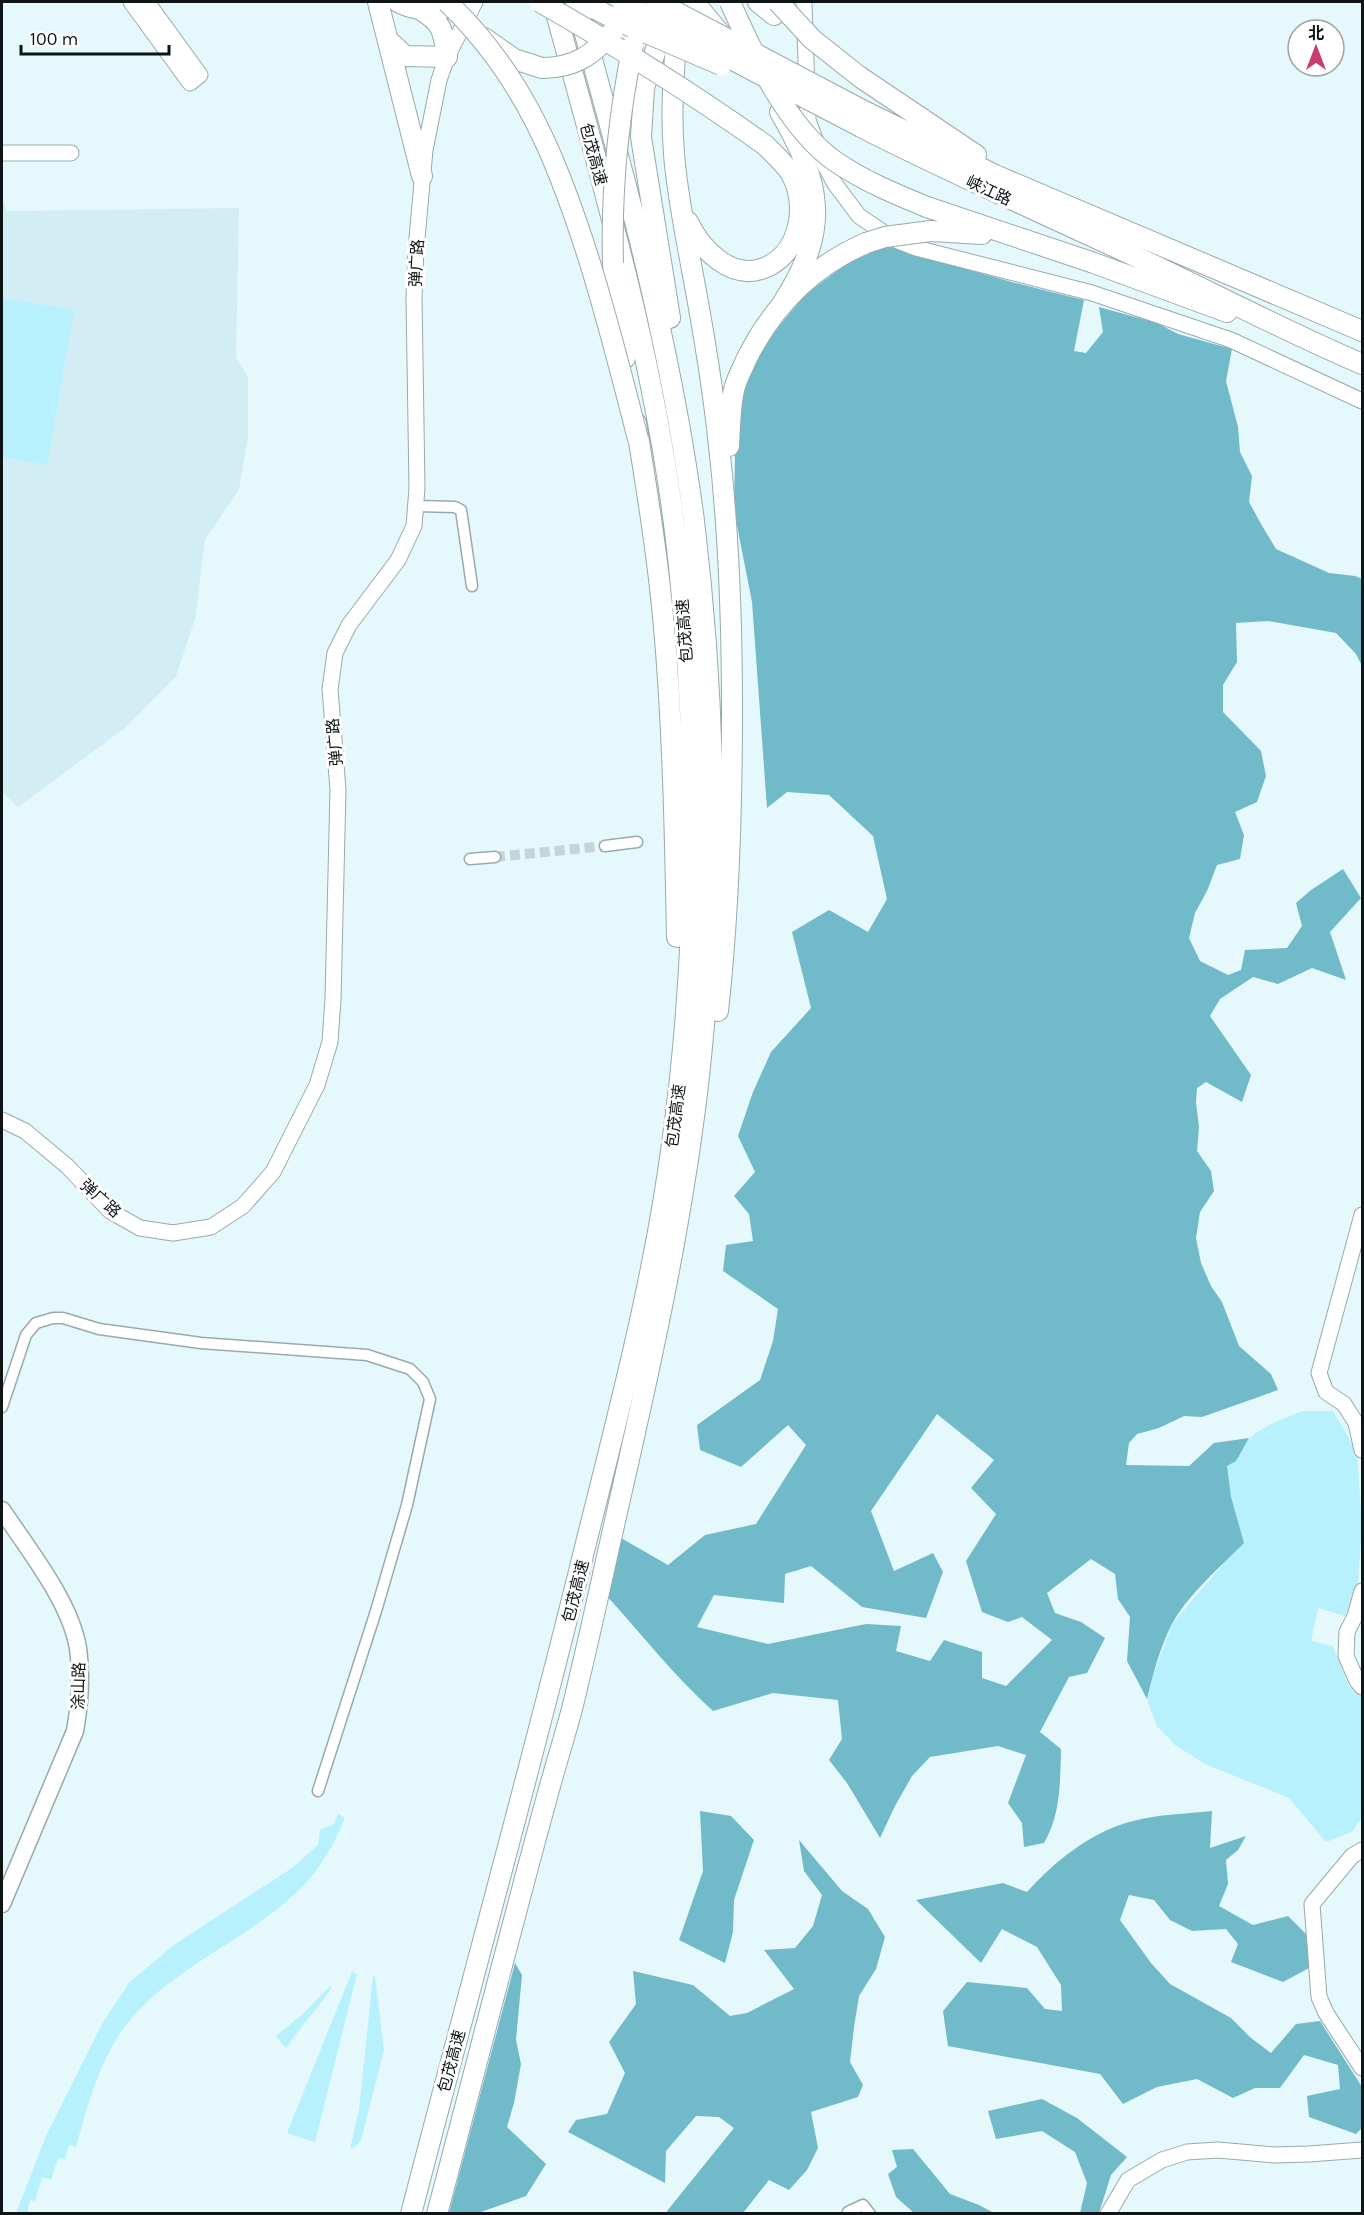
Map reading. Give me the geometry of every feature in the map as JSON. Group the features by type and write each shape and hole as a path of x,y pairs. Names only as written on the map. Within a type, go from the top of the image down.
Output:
{"highway":[{"path":"378,2 422,176"},
{"path":"398,2 407,7 422,10 438,9 460,2"},
{"path":"447,2 476,31 501,63 519,90 554,161 596,284 638,439"},
{"path":"540,2 656,71 765,145 780,159 791,174 798,192 801,211 794,237 777,260 763,269 745,270 727,266 703,247 693,233 679,200"},
{"name":"包茂高速","path":"411,2214 523,1785 546,1706 635,1348 663,1207 680,1075 690,942 692,811 689,702 679,568 665,459 640,332 553,2"},
{"name":"包茂高速","path":"437,2214 571,1712 653,1353 691,1143 708,966 711,778 708,701 699,569 675,392 648,273 576,2"},
{"path":"583,2 616,20 862,126"},
{"path":"476,31 514,59 543,68 558,68 575,64 590,56 603,44 614,30 624,2"},
{"name":"峡江路","path":"624,2 979,186 1362,364"},
{"path":"643,2 626,78 617,134 612,222 615,294 656,556 672,745 680,1075"},
{"name":"峡江路","path":"657,2 862,126 965,162 1362,331"},
{"path":"673,2 656,43 647,76 641,112 640,137 648,194 668,298 675,392"},
{"path":"682,2 675,54 672,105 674,152 679,200 715,405 726,502 732,721 726,924 717,1012 691,1143"},
{"path":"694,2 756,77 779,110 803,154 815,198 816,223 813,242 796,281 751,350 734,389 726,502"},
{"path":"730,2 774,89 811,140 834,160 861,178 927,207 1094,263 1317,345"},
{"path":"758,2 808,41 983,160 1087,214"},
{"path":"778,2 812,39 860,77"},
{"path":"388,40 405,56 447,57 443,28 435,18 422,10"},
{"path":"784,301 817,270 846,252 885,237 931,231 982,234 1036,245"}],"main road":[{"path":"131,2 195,79 147,2"},
{"name":"弹广路","path":"2,1120 25,1131 67,1166 110,1211 140,1228 173,1233 211,1227 243,1206 273,1172 317,1084 330,1042 333,999 338,790 330,688 335,653 349,625 398,560 414,526 416,506 414,297 422,176 431,114 447,57 475,2"},
{"path":"804,2 808,120 815,143 835,184 859,216 873,227 893,239 916,248 1092,293 1231,340 1362,401"},
{"path":"2,153 71,153"},
{"path":"1362,1215 1319,1373 1326,1392 1344,1404 1356,1423 1362,1450"},
{"name":"涂山路","path":"2,1510 53,1586 69,1621 77,1646 80,1701 75,1731 2,1904"},
{"path":"1362,1591 1355,1616 1347,1632 1347,1656 1357,1682 1362,1687"},
{"path":"1362,1850 1352,1856 1312,1905 1319,1997 1326,2013 1362,2068"},
{"path":"1108,2214 1128,2180 1162,2160 1187,2152 1218,2150 1297,2155 1362,2150"}],"street":[{"path":"416,506 455,507 461,510 472,585"},
{"path":"605,846 637,842"},
{"path":"470,860 495,857"},
{"path":"2,1407 26,1335 36,1323 53,1318 63,1318 99,1329 201,1343 367,1355 410,1369 423,1382 430,1399 407,1505 376,1611 318,1791"},
{"path":"848,2212 863,2205 870,2214"}],"shaded area":[{"path":"2,197 7,211 239,208 236,357 248,377 248,437 239,489 205,540 195,619 176,676 125,728 18,807 2,792"},
{"path":"891,244 987,275 1084,300 1074,351 1086,353 1103,332 1099,307 1157,323 1178,334 1232,349 1226,381 1238,427 1240,452 1252,476 1249,502 1261,524 1276,549 1329,573 1362,579 1362,666 1356,654 1336,633 1268,621 1236,623 1237,662 1223,685 1223,712 1261,751 1266,776 1257,802 1235,812 1244,835 1240,859 1217,865 1195,913 1189,938 1200,961 1228,975 1241,970 1245,950 1287,948 1302,926 1296,903 1343,869 1361,898 1330,932 1346,980 1312,968 1278,984 1253,977 1220,999 1210,1016 1251,1075 1242,1102 1206,1082 1197,1088 1199,1127 1197,1151 1211,1171 1214,1191 1200,1212 1196,1238 1201,1263 1211,1286 1222,1302 1239,1346 1271,1374 1278,1390 1202,1417 1184,1416 1159,1428 1137,1434 1129,1443 1126,1465 1189,1466 1214,1443 1249,1438 1236,1461 1227,1466 1231,1497 1244,1543 1205,1582 1178,1614 1160,1651 1147,1699 1127,1661 1130,1617 1118,1599 1115,1574 1091,1559 1047,1593 1055,1613 1081,1622 1105,1638 1087,1673 1069,1677 1040,1732 1061,1749 1057,1809 1044,1843 1024,1847 1022,1823 1008,1803 1026,1755 998,1746 930,1757 912,1776 880,1838 847,1783 829,1760 842,1739 838,1700 773,1693 713,1711 605,1594 621,1538 668,1565 705,1535 756,1524 806,1445 788,1425 741,1467 700,1450 697,1425 760,1380 773,1341 778,1309 723,1271 726,1245 753,1241 749,1214 734,1196 755,1172 738,1136 753,1092 771,1052 811,1008 792,932 829,910 868,932 887,899 873,836 829,795 787,792 767,808 752,602 734,510 735,455 740,406 751,367 779,326 806,294 848,263","holes":["937,1414 994,1460 971,1488 996,1514 966,1561 982,1612 1008,1622 1022,1617 1052,1640 1006,1686 982,1678 982,1652 944,1640 930,1661 896,1651 901,1626 866,1624 768,1644 697,1627 714,1595 784,1603 785,1574 811,1566 862,1607 926,1618 943,1572 933,1553 894,1571 871,1511"]},
{"path":"2,298 74,310 47,465 2,457"},
{"path":"1302,1411 1333,1411 1357,1452 1362,1526 1358,1583 1345,1616 1318,1608 1311,1641 1333,1646 1349,1687 1362,1698 1362,1817 1352,1832 1326,1842 1289,1798 1205,1764 1175,1745 1157,1726 1147,1700 1153,1674 1173,1623 1223,1564 1231,1497 1227,1466 1236,1460 1251,1437 1275,1422"},
{"path":"700,1811 731,1816 754,1840 734,1900 733,1932 725,1963 679,1940 703,1871"},
{"path":"1212,1811 1210,1848 1246,1836 1238,1850 1226,1860 1228,1884 1219,1906 1253,1925 1288,1916 1308,1936 1309,1968 1283,1982 1231,1962 1238,1944 1226,1929 1192,1931 1170,1920 1154,1900 1129,1895 1120,1920 1151,1963 1170,1984 1231,2018 1251,2038 1271,2053 1296,2024 1320,2021 1362,2087 1362,2128 1356,2134 1309,2117 1307,2096 1340,2089 1338,2065 1304,2055 1280,2088 1255,2088 1233,2098 1197,2079 1157,2087 1123,2104 1100,2074 948,2046 943,2011 967,1982 1027,1988 1045,2009 1062,2011 1061,1985 1037,1947 1002,1929 981,1963 916,1900 1003,1883 1027,1892 1062,1859 1103,1832 1143,1819"},
{"path":"338,1814 345,1818 336,1837 320,1865 299,1890 260,1922 176,1978 138,2011 115,2041 106,2058 76,2147 69,2145 65,2159 58,2158 51,2180 42,2177 35,2201 30,2200 27,2213 16,2213 47,2134 103,2022 130,1982 175,1944 292,1868 318,1845 320,1830 334,1824"},
{"path":"799,1840 842,1891 868,1909 885,1937 876,1969 859,1996 854,2027 850,2062 863,2085 858,2097 811,2112 818,2148 807,2170 789,2190 769,2180 743,2213 668,2213 667,2211 734,2128 719,2117 696,2116 666,2151 665,2183 568,2132 576,2120 607,2114 625,2073 609,2042 636,2004 633,1971 693,1985 730,2016 747,2013 794,1989 764,1950 795,1948 813,1926 822,1895 804,1871"},
{"path":"515,1963 522,1975 516,2040 521,2064 507,2127 546,2164 526,2196 478,2213 449,2213"},
{"path":"352,1972 357,1974 315,2142 287,2133"},
{"path":"373,1976 375,1976 384,2050 361,2140 350,2149 359,2110"},
{"path":"330,1986 332,1987 327,1995 286,2048 276,2036 304,2013"},
{"path":"1042,2099 1077,2118 1127,2157 1111,2175 1099,2213 1080,2213 1087,2183 1075,2152 1042,2131 996,2139 988,2111"},
{"path":"913,2149 950,2194 994,2213 914,2213 896,2197 888,2174 897,2167 892,2150"}],"tunnel":[{"path":"495,857 605,846"}]}
